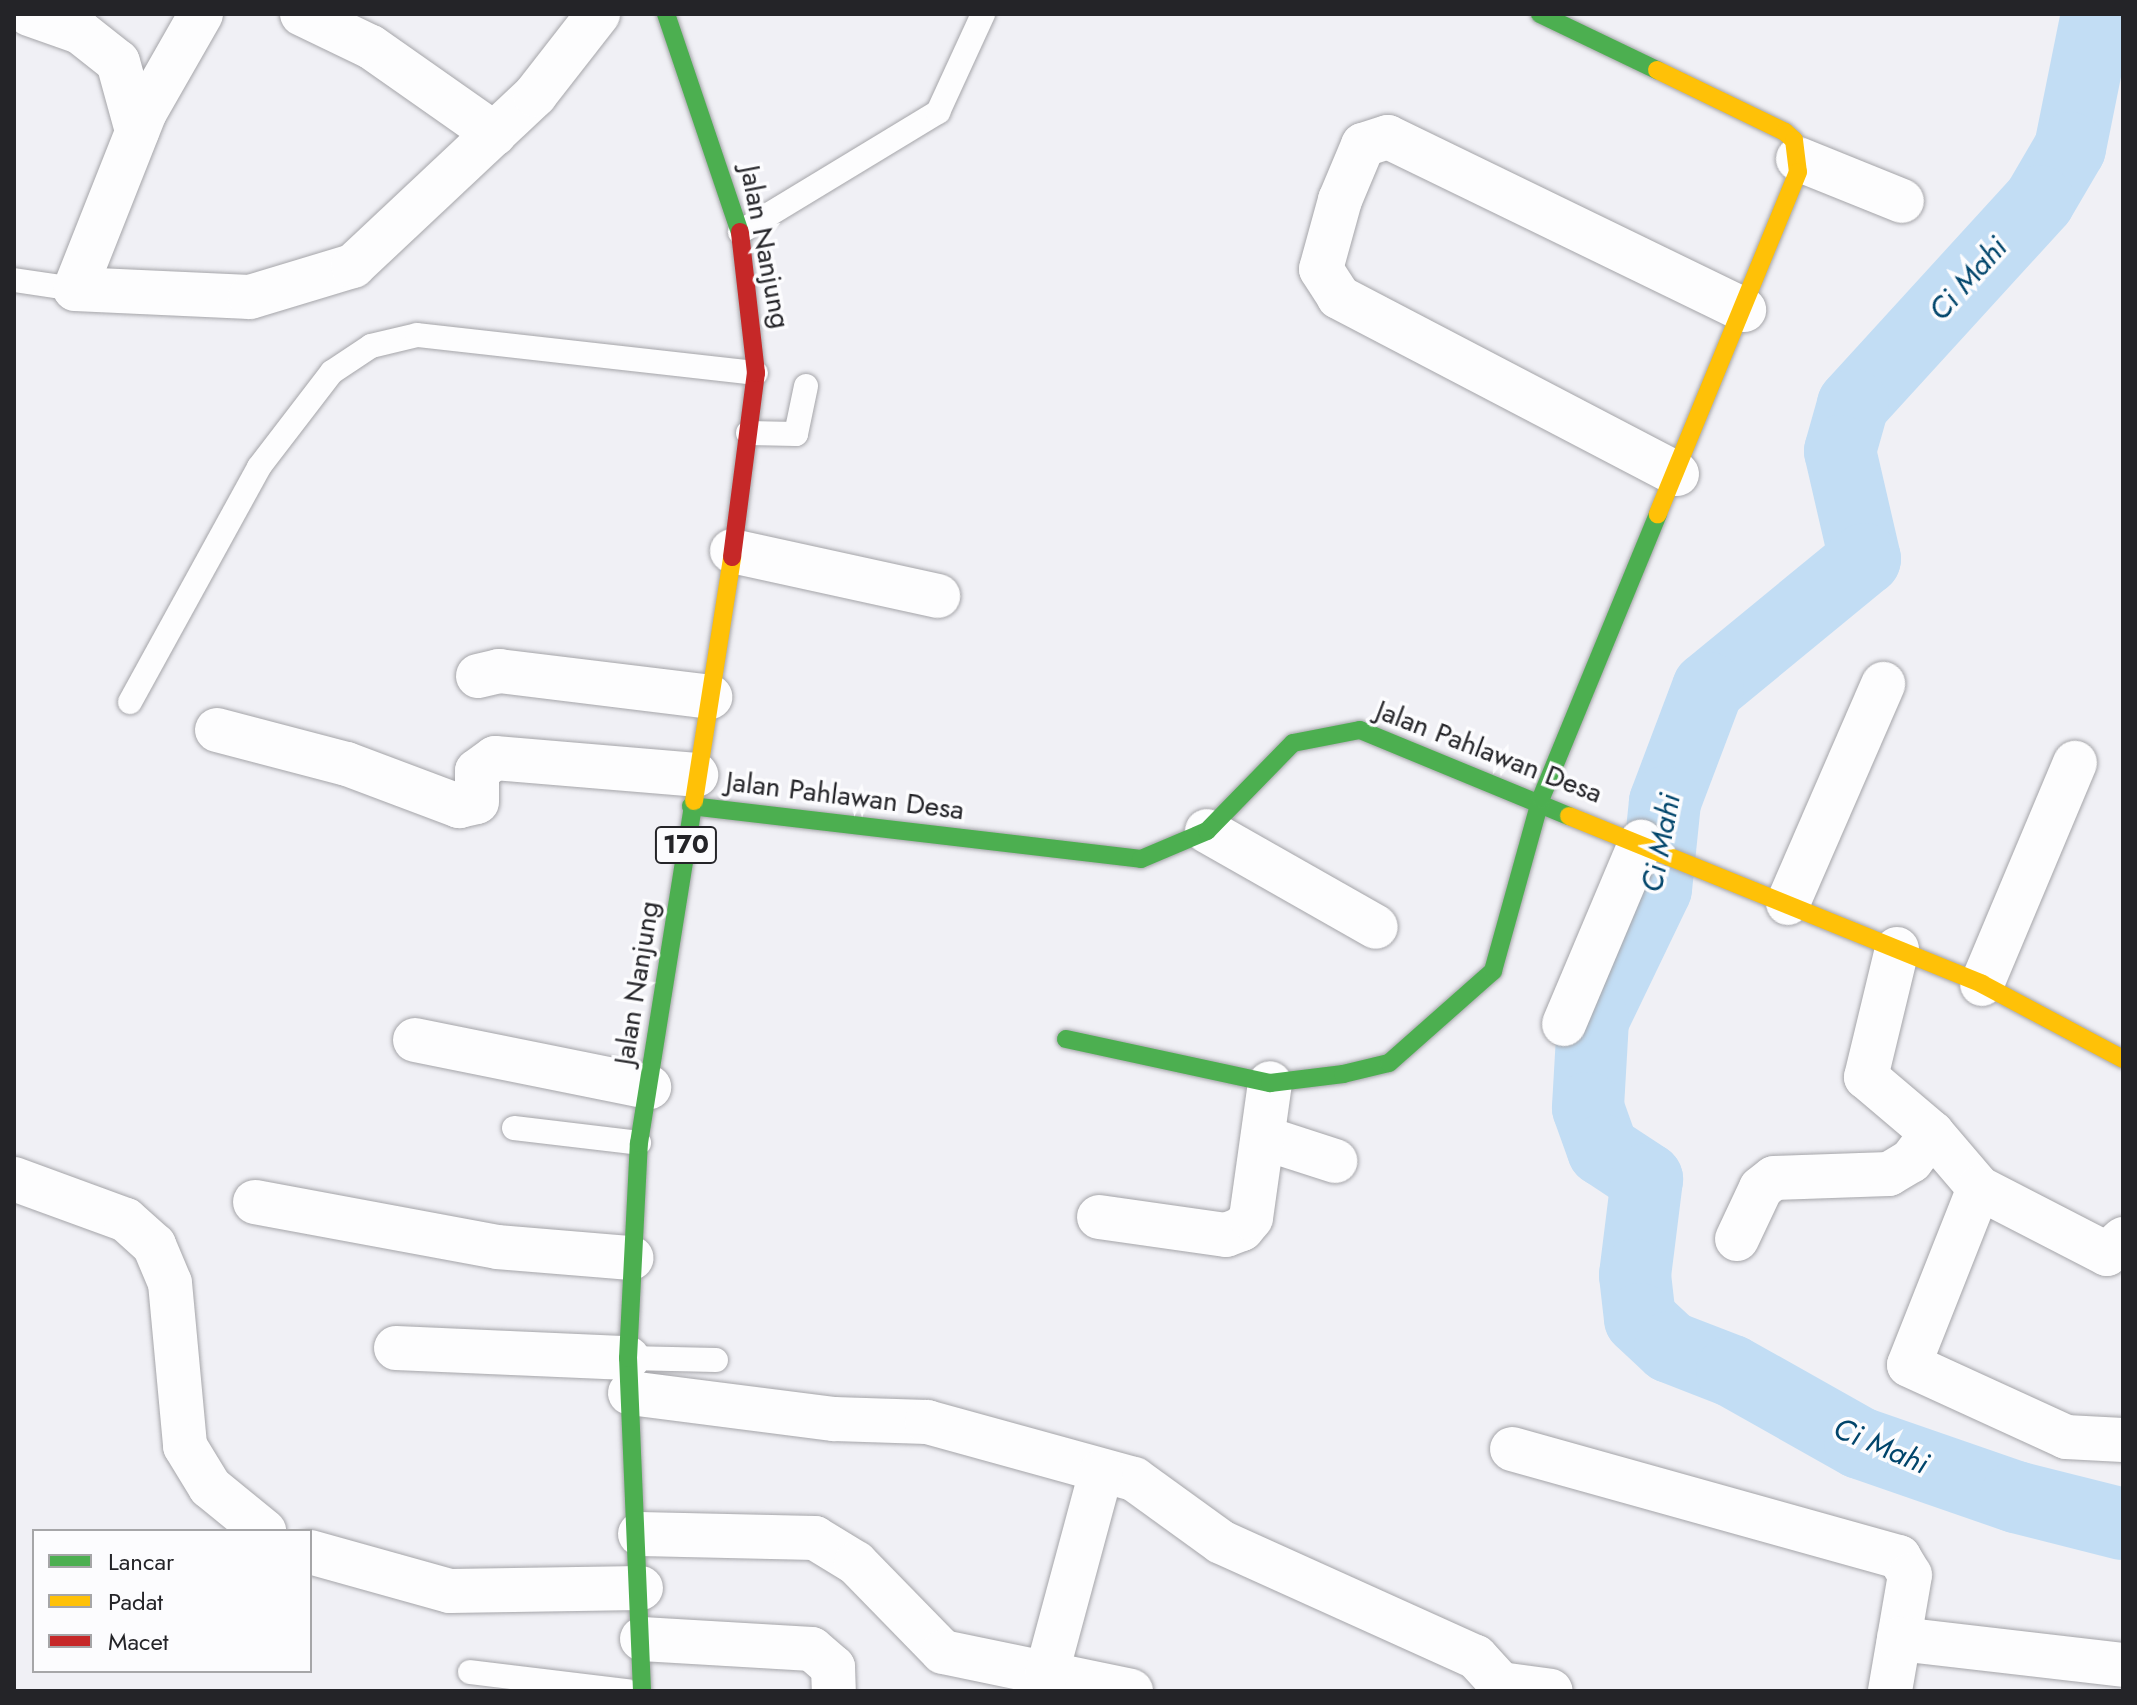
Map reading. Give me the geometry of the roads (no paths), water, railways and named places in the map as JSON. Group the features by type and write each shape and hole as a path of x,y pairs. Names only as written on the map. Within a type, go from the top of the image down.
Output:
{"main road":[{"name":"Jalan Nanjung","path":"642,1691 640,1534 629,1375 639,1143 710,697 756,373 756,327 740,232 666,14"},
{"path":"1066,1039 1270,1083 1389,1063 1486,984 1541,798 1744,310 1798,159 1785,132 1540,14"},
{"name":"Jalan Pahlawan Desa","path":"693,791 1107,860 1164,854 1207,831 1276,753 1340,730 1377,736 1541,798 1657,850 1982,984 2123,1059"}],"street":[{"path":"29,14 80,32 118,62 137,131"},
{"path":"201,14 137,131 75,289 250,297 329,277 353,266 495,134 598,14"},
{"path":"302,14 371,47 495,134"},
{"path":"1677,474 1339,297 1321,269 1340,200 1363,145 1388,137 1744,310"},
{"path":"1798,159 1902,201"},
{"path":"732,551 938,596"},
{"path":"478,676 499,671 710,697"},
{"path":"1788,903 1883,684"},
{"path":"217,730 347,764 459,806 477,802 477,771 495,758 693,791"},
{"path":"1982,984 2075,763"},
{"path":"1207,831 1376,927"},
{"path":"1564,1024 1657,850"},
{"path":"1897,949 1864,1069 1932,1133 1979,1188 2107,1254 2123,1239"},
{"path":"415,1040 649,1087"},
{"path":"1099,1217 1226,1235 1242,1229 1251,1218 1270,1083"},
{"path":"1737,1239 1761,1188 1774,1178 1889,1174 1911,1161 1932,1133"},
{"path":"1264,1138 1335,1161"},
{"path":"14,1179 126,1220 154,1245 170,1283 185,1446 210,1487 262,1529"},
{"path":"1979,1188 1909,1365 2066,1437 2123,1440"},
{"path":"255,1202 497,1247 632,1258"},
{"path":"396,1348 629,1375 834,1419 927,1422 1134,1479 1221,1542 1476,1657 1508,1688 1551,1691"},
{"path":"1512,1449 1899,1557 1910,1575 1890,1691"},
{"path":"1047,1672 1101,1472"},
{"path":"640,1534 815,1538 856,1563 943,1652 1131,1691"},
{"path":"312,1553 450,1591 641,1588"},
{"path":"642,1639 812,1649 833,1667 834,1691"},
{"path":"1899,1639 2123,1665"}],"lane":[{"path":"740,232 938,112 983,14"},
{"path":"14,280 75,289"},
{"path":"130,702 259,467 332,372 371,346 417,335 756,373"},
{"path":"748,433 796,434 806,386"},
{"path":"514,1128 639,1143"},
{"path":"629,1375 716,1360"},
{"path":"470,1672 628,1691"}],"waterway":[{"name":"Ci Mahi","path":"2097,14 2070,148 2039,201 1853,405 1840,451 1865,559 1708,688 1665,802 1656,889 1593,1020 1588,1108 1603,1150 1647,1179 1635,1275 1640,1319 1670,1347 1732,1371 1860,1443 2016,1497 2123,1524"}]}
